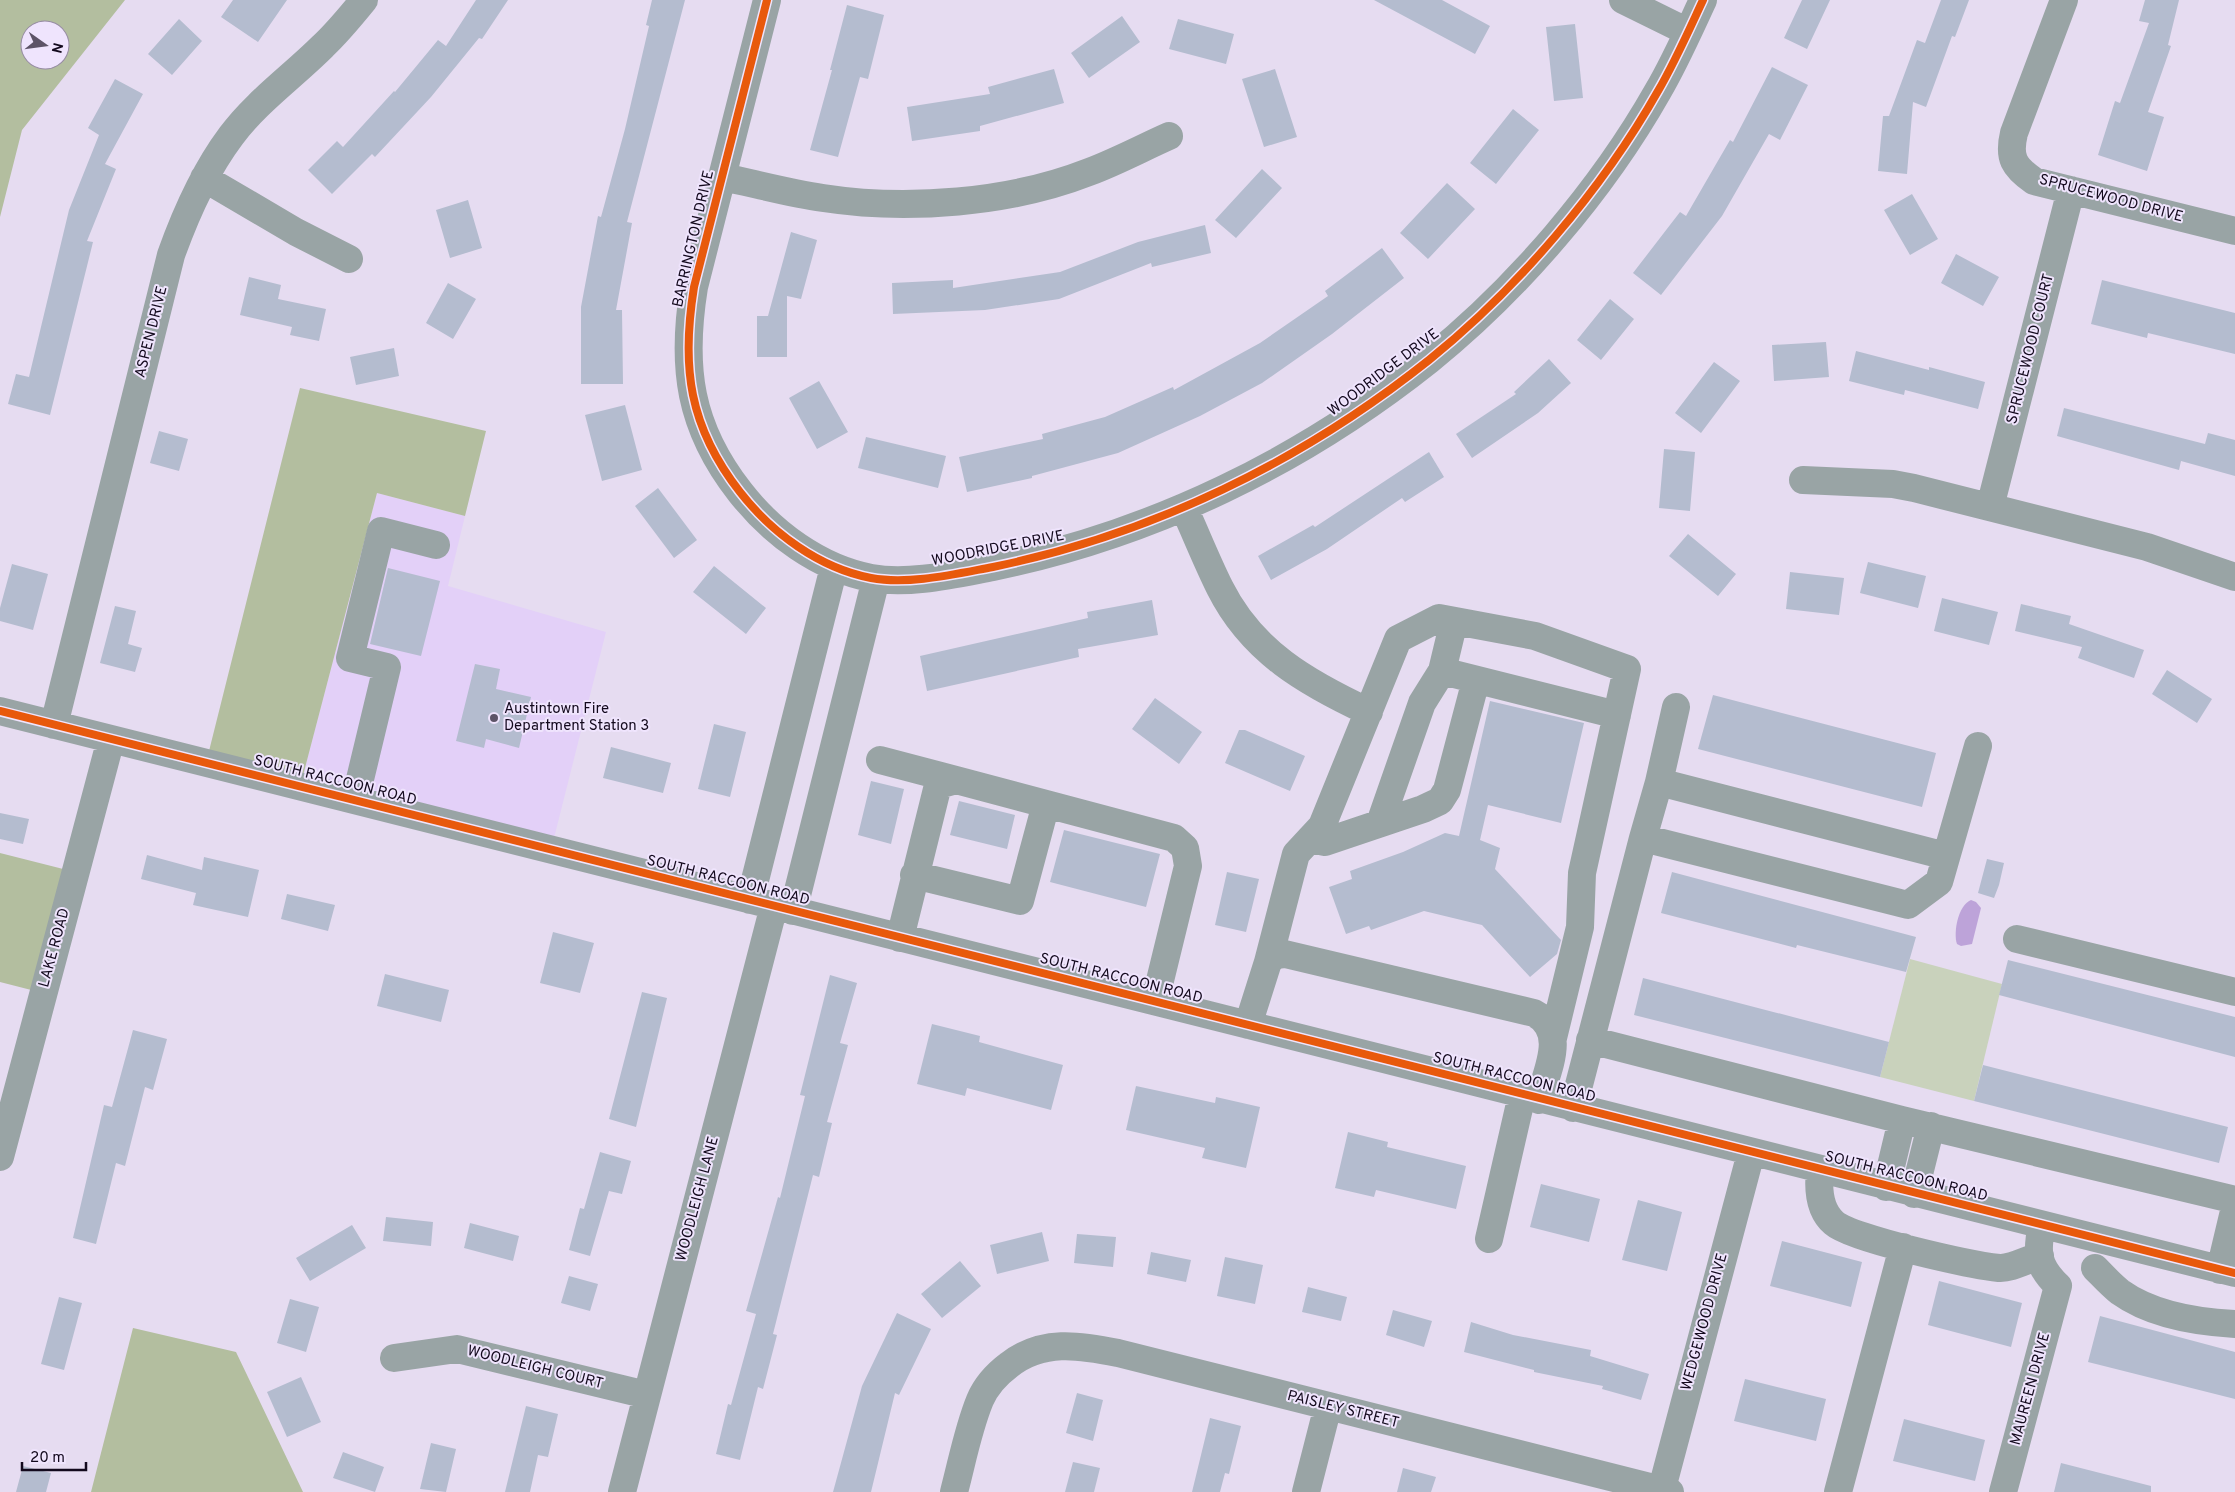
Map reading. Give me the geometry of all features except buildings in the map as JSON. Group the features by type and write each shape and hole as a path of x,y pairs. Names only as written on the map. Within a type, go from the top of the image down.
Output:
{"street":[{"name":"ASPEN DRIVE","path":"54,724 171,255 183,220 204,178 231,136 261,103 323,46 364,0"},
{"name":"BARRINGTON DRIVE","path":"767,0 694,287 688,326 689,375 695,406 712,450 727,476 749,504 782,535 834,567 876,579"},
{"path":"1623,0 1688,32"},
{"name":"WOODRIDGE DRIVE","path":"876,579 915,579 974,571 1028,560 1079,546 1184,508 1218,493 1276,464 1359,413 1431,359 1506,290 1560,231 1609,168 1658,92 1703,0"},
{"name":"SPRUCEWOOD DRIVE","path":"2064,0 2010,146 2011,154 2023,173 2034,181 2235,231"},
{"path":"722,177 823,198 905,204 950,202 998,196 1089,172 1169,136"},
{"path":"204,178 296,232 349,259"},
{"name":"SPRUCEWOOD COURT","path":"1990,507 2071,190"},
{"path":"1803,480 1893,484 2147,547 2235,578"},
{"path":"1184,508 1220,589 1247,628 1267,650 1290,670 1369,712"},
{"path":"355,800 387,667 350,658 381,530 436,545"},
{"path":"772,906 834,567"},
{"path":"772,906 876,579"},
{"path":"1248,1025 1268,962 1296,854 1322,826 1398,639 1438,618 1535,636 1627,669 1582,873 1580,927 1553,1038"},
{"path":"1380,823 1422,703 1442,671 1454,621"},
{"path":"1442,671 1617,715"},
{"path":"1310,839 1325,842 1423,809 1440,801 1447,790 1476,680"},
{"path":"1573,1108 1659,782 1676,707"},
{"name":"SOUTH RACCOON ROAD","path":"0,711 2227,1272"},
{"name":"LAKE ROAD","path":"0,1157 111,739"},
{"path":"1643,838 1908,905 1939,882 1978,746"},
{"path":"880,760 1174,838 1185,848 1188,866 1155,1001"},
{"path":"900,938 914,875 937,789 942,784 956,780"},
{"path":"1659,782 1946,856"},
{"path":"914,875 1020,901 1046,804"},
{"name":"WOODLEIGH LANE","path":"622,1492 772,906"},
{"path":"2017,939 2235,992"},
{"path":"1268,962 1275,955 1285,954 1534,1013 1545,1019 1552,1031 1554,1044 1531,1097 1489,1239"},
{"path":"1590,1040 1902,1120 2235,1200"},
{"path":"1886,1186 1902,1120"},
{"path":"1914,1194 1931,1126"},
{"name":"WEDGEWOOD DRIVE","path":"1664,1491 1751,1153"},
{"path":"1820,1170 1818,1191 1833,1222 1847,1231 1903,1247 2002,1268 2040,1256"},
{"path":"2227,1272 2235,1207"},
{"path":"2042,1225 2037,1246 2046,1274 2058,1286 2074,1282 2095,1268 2104,1240"},
{"path":"1838,1492 1903,1247"},
{"path":"2095,1268 2120,1292 2151,1309 2205,1322 2235,1324"},
{"name":"MAUREEN DRIVE","path":"2003,1492 2058,1286"},
{"name":"PAISLEY STREET","path":"954,1492 980,1400 998,1374 1016,1359 1040,1348 1056,1345 1084,1346 1664,1491"},
{"name":"WOODLEIGH COURT","path":"394,1358 457,1349 647,1395"},
{"path":"1306,1492 1328,1406"}],"shaded area":[{"path":"377,493 465,516 448,586 606,632 551,850 300,787"},
{"path":"1971,900 1976,902 1981,908 1972,944 1961,946 1957,944 1956,927 1963,907"}],"green space":[{"path":"0,0 125,0 70,69 70,20 20,20 20,70 70,70 22,130 0,217"},
{"path":"300,388 486,431 465,516 377,493 300,787 206,763"},
{"path":"0,853 75,872 43,993 0,982"},
{"path":"1910,959 2002,984 1974,1101 1880,1077"},
{"path":"133,1328 236,1352 303,1492 91,1492"}],"cycle path":[{"path":"767,0 694,287 689,344 689,370 693,395 709,444 723,468 740,492 767,521 798,547 833,566 852,573 886,580 932,578 993,567 1052,553 1111,535 1168,514 1277,462 1329,431 1380,397 1429,360 1494,302 1525,270 1584,201 1636,128 1658,91 1703,0"},
{"path":"0,711 2235,1273"}],"place":[{"name":"Austintown Fire Department Station 3","path":"494,718"}]}
